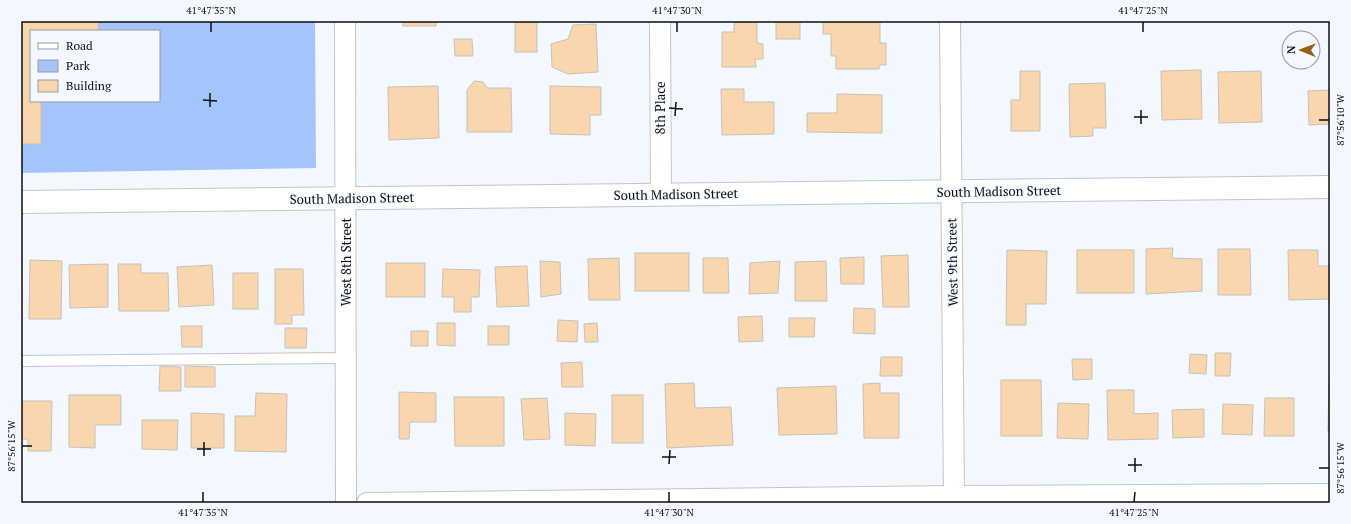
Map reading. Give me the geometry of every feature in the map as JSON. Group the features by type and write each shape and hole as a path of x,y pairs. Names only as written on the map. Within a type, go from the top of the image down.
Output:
{"street":[{"name":"West 8th Street","path":"344,21 346,198 346,503"},
{"name":"8th Place","path":"660,21 661,194"},
{"name":"West 9th Street","path":"950,21 954,500"},
{"name":"South Madison Street","path":"21,202 1330,187"},
{"path":"367,503 954,500 1330,494"}],"lane":[{"path":"21,361 345,358"}],"green space":[{"path":"21,21 315,21 316,168 21,173"}],"building":[{"path":"21,21 98,21 98,30 30,30 30,102 41,102 41,144 21,144"},
{"path":"403,21 436,21 436,26 403,26"},
{"path":"515,21 537,21 537,52 515,52"},
{"path":"776,21 800,21 800,39 776,39"},
{"path":"823,21 880,21 880,43 886,43 886,65 879,65 879,69 836,69 836,56 831,56 831,34 823,34"},
{"path":"734,22 757,22 757,43 763,44 763,59 755,59 756,67 722,67 722,32 734,32"},
{"path":"596,24 598,72 568,74 552,67 551,44 568,39 573,25"},
{"path":"454,39 472,39 473,56 455,56"},
{"path":"1201,70 1202,119 1162,120 1161,71"},
{"path":"1020,71 1040,71 1040,131 1011,131 1011,100 1020,100"},
{"path":"1261,71 1262,122 1219,123 1218,72"},
{"path":"474,81 483,82 488,88 511,88 512,132 467,132 467,90"},
{"path":"1105,83 1106,128 1093,128 1093,136 1070,137 1069,84"},
{"path":"438,86 439,138 389,140 388,87"},
{"path":"550,86 601,87 601,115 590,115 590,135 550,134"},
{"path":"721,89 744,89 744,102 774,102 774,134 722,135"},
{"path":"1330,90 1330,124 1309,125 1308,91"},
{"path":"837,94 882,95 882,133 807,132 807,113 837,113"},
{"path":"1173,248 1172,258 1202,259 1202,291 1146,294 1146,249"},
{"path":"1218,249 1250,249 1251,295 1218,295"},
{"path":"1007,250 1047,251 1046,304 1026,304 1026,325 1006,325"},
{"path":"1077,250 1134,250 1134,293 1077,293"},
{"path":"1288,250 1318,250 1318,266 1330,266 1330,299 1289,300"},
{"path":"635,253 689,253 689,291 635,291"},
{"path":"908,255 909,307 883,307 881,256"},
{"path":"864,257 864,284 841,284 840,258"},
{"path":"619,258 620,300 589,300 588,259"},
{"path":"703,258 728,258 729,293 703,293"},
{"path":"30,260 62,261 61,319 29,319"},
{"path":"540,261 560,262 561,294 541,297"},
{"path":"780,261 778,293 749,294 750,263"},
{"path":"826,261 827,301 795,301 795,262"},
{"path":"386,263 425,263 425,297 386,297"},
{"path":"108,264 108,307 70,308 69,265"},
{"path":"118,264 141,264 141,273 168,273 169,311 119,311"},
{"path":"212,265 214,305 179,307 177,267"},
{"path":"527,266 529,306 497,307 495,267"},
{"path":"275,269 303,269 304,315 292,315 292,324 275,324"},
{"path":"443,269 480,270 479,297 471,297 471,312 454,312 454,297 442,297"},
{"path":"233,273 258,273 258,309 233,309"},
{"path":"854,308 875,309 875,334 853,333"},
{"path":"762,316 763,341 739,342 738,317"},
{"path":"789,318 815,318 814,337 789,337"},
{"path":"558,320 578,321 577,342 557,341"},
{"path":"437,323 455,323 455,346 437,345"},
{"path":"597,323 598,342 585,342 584,324"},
{"path":"181,326 202,326 202,347 182,347"},
{"path":"488,326 509,326 509,345 488,345"},
{"path":"285,328 307,328 306,348 285,348"},
{"path":"411,331 428,331 428,346 411,346"},
{"path":"1215,353 1231,353 1230,376 1215,376"},
{"path":"1190,354 1207,355 1206,374 1189,373"},
{"path":"881,357 902,357 902,376 880,376"},
{"path":"1072,359 1092,359 1092,379 1073,380"},
{"path":"582,362 583,387 562,387 561,363"},
{"path":"160,366 181,367 181,391 159,391"},
{"path":"185,366 215,367 215,387 185,387"},
{"path":"1001,380 1041,380 1042,436 1001,436"},
{"path":"1329,381 1330,431 1328,431"},
{"path":"694,383 695,408 731,407 733,445 667,448 665,384"},
{"path":"880,383 880,393 899,393 899,438 864,438 863,384"},
{"path":"836,386 837,434 779,435 777,388"},
{"path":"1107,390 1134,390 1134,414 1158,413 1158,439 1108,440"},
{"path":"399,392 436,393 436,422 410,422 409,439 399,439"},
{"path":"256,393 287,394 286,452 235,451 235,416 255,416"},
{"path":"69,395 121,395 121,425 95,425 95,448 69,447"},
{"path":"612,395 643,395 643,443 612,443"},
{"path":"454,397 504,397 504,446 455,446"},
{"path":"547,398 550,439 524,440 521,399"},
{"path":"1265,398 1294,398 1294,436 1264,436"},
{"path":"21,401 52,401 51,451 28,451 28,439 21,439"},
{"path":"1058,403 1089,404 1088,439 1057,438"},
{"path":"1223,404 1253,405 1252,435 1222,434"},
{"path":"1204,409 1204,437 1173,438 1172,410"},
{"path":"191,413 224,414 224,448 191,448"},
{"path":"565,413 596,414 595,446 565,445"},
{"path":"142,420 178,420 177,450 142,449"}]}
